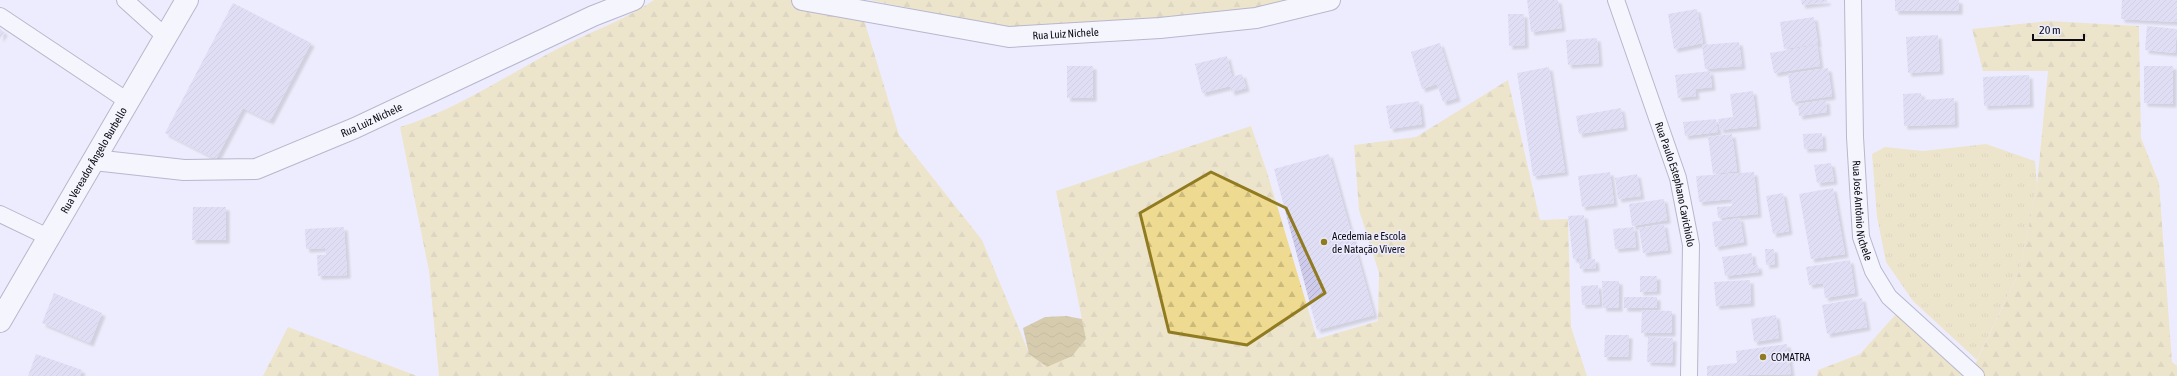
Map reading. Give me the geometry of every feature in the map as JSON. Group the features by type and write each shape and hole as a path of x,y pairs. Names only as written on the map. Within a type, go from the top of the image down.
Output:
{"main road":[{"name":"Rua Vereador Ângelo Burbello","path":"0,321 48,237 129,102 187,0"}],"street":[{"path":"125,0 166,37"},
{"name":"Rua Luiz Nichele","path":"94,160 184,170 256,169 354,128 593,16 634,0"},
{"name":"Rua Luiz Nichele","path":"802,0 1009,37 1160,28 1256,18 1330,0"},
{"name":"Rua Paulo Estephano Cavichiolo","path":"1616,0 1678,178 1691,245 1689,376"},
{"name":"Rua José Antônio Nichele","path":"1853,0 1855,137 1861,237 1873,271 1889,297 1976,376"},
{"path":"0,16 129,102"},
{"path":"0,214 48,237"}],"highlighted area":[{"path":"1211,172 1286,208 1325,293 1247,345 1169,332 1140,213"}],"green space":[{"path":"654,0 858,0 899,135 982,240 1029,353 1047,367 1086,339 1056,191 1251,126 1267,172 1317,339 1378,321 1379,273 1359,210 1354,145 1416,137 1508,80 1540,220 1568,219 1571,327 1587,376 439,376 429,271 400,127 442,111 482,91 541,57 620,19"},
{"path":"869,0 1295,0 1251,11 1136,22 1001,27"},
{"path":"2048,21 2139,26 2141,138 2159,183 2172,362 2177,366 2177,376 1985,376 1974,367 2020,270 2037,185 2048,71 1983,71 1972,29"},
{"path":"1986,144 2035,161 2037,185 2020,270 1977,360 1913,301 1886,262 1877,217 1872,154 1885,147 1923,151"},
{"path":"1898,312 1974,367 1966,376 1817,376 1818,370 1860,354"},
{"path":"288,327 417,376 263,376"}],"water":[{"path":"1066,316 1082,319 1086,339 1072,356 1047,367 1029,354 1023,328 1045,317"}],"building":[{"path":"1527,0 1558,0 1562,28 1531,32"},
{"path":"1801,0 1827,0 1827,2 1802,5"},
{"path":"1895,0 1959,0 1959,11 1895,11"},
{"path":"2122,0 2177,0 2177,22 2121,19"},
{"path":"233,3 311,43 270,121 243,108 216,159 165,133"},
{"path":"1697,9 1703,43 1674,49 1668,14"},
{"path":"1508,14 1524,14 1525,45 1509,46"},
{"path":"1814,17 1818,44 1784,49 1780,22"},
{"path":"2147,26 2177,29 2175,53 2145,50"},
{"path":"0,29 4,32 0,39"},
{"path":"1938,35 1940,71 1908,73 1906,37"},
{"path":"1597,38 1599,63 1568,65 1566,40"},
{"path":"1739,42 1742,66 1705,69 1702,45"},
{"path":"1440,43 1457,98 1443,102 1437,84 1422,89 1411,52"},
{"path":"1817,45 1820,66 1774,73 1770,53"},
{"path":"1227,56 1232,77 1242,74 1246,88 1231,92 1230,86 1202,93 1195,64"},
{"path":"1067,66 1093,66 1093,98 1067,98"},
{"path":"2144,66 2173,66 2173,104 2144,103"},
{"path":"1549,67 1565,172 1533,176 1517,73"},
{"path":"1828,68 1832,96 1792,102 1788,74"},
{"path":"1710,71 1712,87 1695,89 1696,96 1678,98 1675,75"},
{"path":"2029,75 2030,104 1984,106 1983,77"},
{"path":"1753,91 1757,126 1720,130 1718,119 1733,117 1730,94"},
{"path":"1921,93 1922,100 1954,98 1955,124 1904,126 1903,94"},
{"path":"1826,100 1827,112 1799,116 1798,104"},
{"path":"1419,101 1422,124 1390,129 1386,106"},
{"path":"1621,108 1624,127 1579,134 1576,116"},
{"path":"1716,119 1718,132 1685,136 1683,122"},
{"path":"1822,133 1823,148 1804,149 1803,134"},
{"path":"1732,134 1737,171 1713,174 1708,137"},
{"name":"Acedemia e Escola de Natação Vivere","path":"1329,154 1374,315 1317,330 1274,169"},
{"path":"1831,163 1834,181 1817,183 1814,165"},
{"path":"1610,172 1614,203 1582,207 1578,176"},
{"path":"1754,172 1758,214 1718,218 1717,207 1732,206 1731,199 1699,202 1696,176"},
{"path":"1637,174 1641,196 1618,199 1615,178"},
{"path":"1833,188 1845,254 1811,259 1799,194"},
{"path":"1783,193 1789,231 1773,234 1766,196"},
{"path":"1664,199 1667,220 1632,226 1629,204"},
{"path":"193,207 226,207 226,240 192,240"},
{"path":"1584,215 1588,258 1573,259 1568,216"},
{"path":"1740,218 1744,242 1715,247 1712,222"},
{"path":"1664,224 1668,250 1643,253 1639,228"},
{"path":"344,227 347,275 318,276 317,255 326,255 325,248 306,249 305,229"},
{"path":"1634,227 1636,247 1615,249 1613,229"},
{"path":"1765,249 1774,249 1775,264 1766,265"},
{"path":"1752,253 1753,266 1758,265 1759,272 1725,276 1722,257"},
{"path":"1595,259 1596,268 1580,269 1579,260"},
{"path":"1850,260 1855,293 1825,298 1823,283 1809,285 1806,267"},
{"path":"1640,276 1657,276 1657,291 1640,292"},
{"path":"1750,280 1751,303 1716,306 1714,282"},
{"path":"1602,281 1619,281 1619,308 1603,308"},
{"path":"1598,285 1600,304 1582,305 1581,286"},
{"path":"54,293 102,313 90,343 42,323"},
{"path":"1624,297 1657,297 1657,308 1624,308"},
{"path":"1862,298 1867,327 1827,334 1822,305"},
{"path":"1642,310 1672,311 1672,333 1641,333"},
{"path":"1776,315 1779,338 1754,342 1751,319"},
{"path":"1605,335 1629,335 1628,357 1604,357"},
{"path":"1648,337 1673,338 1672,363 1647,362"},
{"name":"COMATRA","path":"1787,344 1791,374 1707,376 1707,366 1737,363 1736,351"},
{"path":"36,354 82,370 80,376 28,376"}],"place":[{"name":"Acedemia e Escola de Natação Vivere","path":"1324,242"},
{"name":"COMATRA","path":"1763,357"}]}
